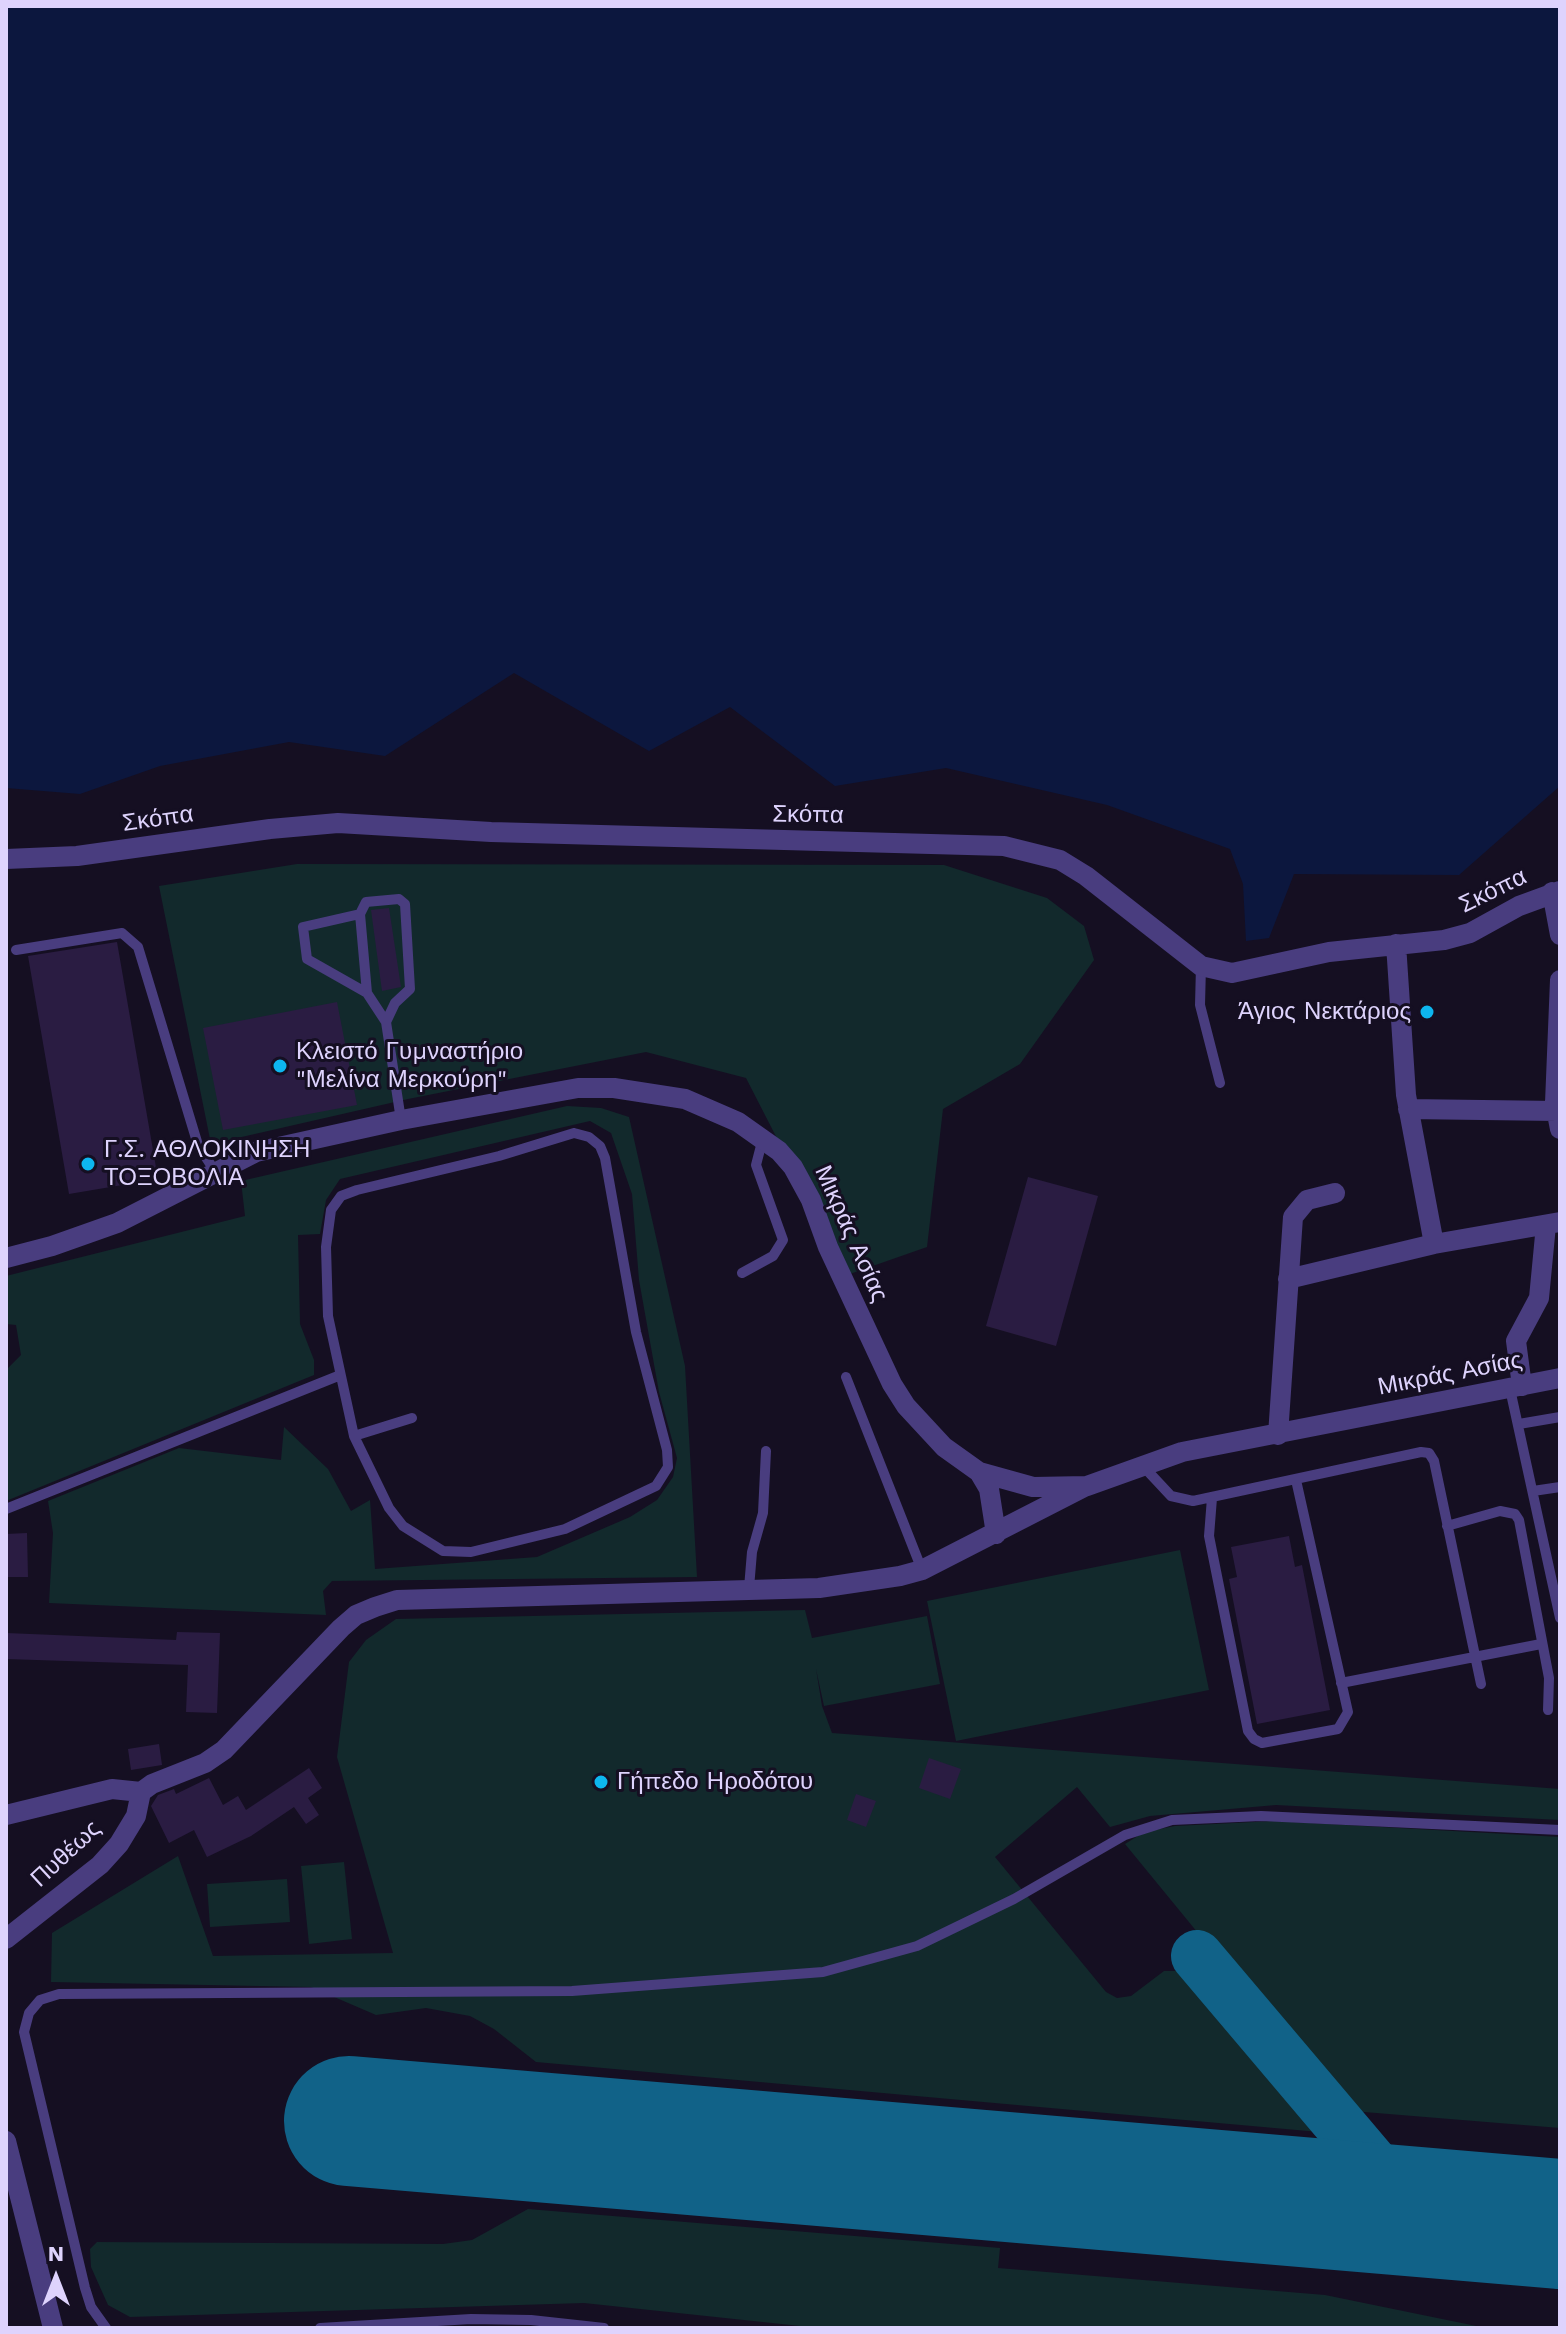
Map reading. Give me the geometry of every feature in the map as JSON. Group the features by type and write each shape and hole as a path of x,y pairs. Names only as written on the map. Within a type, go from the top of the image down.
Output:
{"street":[{"name":"Σκόπα","path":"6,859 77,856 270,829 338,823 491,832 1004,846 1041,853 1074,868 1201,966 1232,973 1329,952 1470,933 1556,892"},
{"path":"1556,892 1560,935"},
{"path":"1396,944 1408,1109 1434,1244"},
{"path":"1408,1109 1558,1120 1560,980"},
{"name":"Μικράς Ασίας","path":"6,1258 117,1223 217,1175 256,1152 401,1120 578,1088 614,1088 685,1099 738,1122 763,1138 793,1167 804,1185 879,1357 906,1406 944,1447 979,1472 1033,1487 1087,1486 1182,1452 1560,1378"},
{"path":"1278,1435 1288,1279 1297,1208 1307,1200 1335,1193"},
{"path":"1288,1279 1434,1244 1553,1223 1539,1298 1516,1341 1516,1388"},
{"path":"979,1472 989,1489 996,1534"},
{"path":"6,1815 112,1789 141,1792 152,1784 205,1763 224,1750 356,1615 397,1600 819,1588 922,1570 1087,1486"},
{"name":"Πυθέως","path":"6,1939 100,1865 119,1844 136,1816 141,1792"},
{"path":"6,2141 53,2328"}],"lane":[{"path":"367,993 360,914 366,902 399,899 405,904 410,989 395,1003 386,1022"},
{"path":"360,914 303,927 307,959 367,993 386,1022 401,1120"},
{"path":"16,950 122,933 138,947 198,1145 217,1175"},
{"path":"1201,966 1198,988 1203,1024 1220,1083"},
{"path":"574,1133 589,1137 600,1146 605,1158 636,1332 667,1450 665,1477 656,1486 565,1529 471,1552 443,1551 403,1526 389,1508 354,1436 338,1376 328,1316 326,1247 331,1210 341,1196 499,1156 574,1133"},
{"path":"742,1273 782,1247 782,1232 756,1165 763,1138"},
{"path":"6,1509 338,1376"},
{"path":"846,1377 922,1570"},
{"path":"1516,1388 1519,1424 1560,1618"},
{"path":"1519,1424 1560,1417"},
{"path":"354,1436 412,1418"},
{"path":"749,1588 752,1552 763,1513 766,1451"},
{"path":"1142,1464 1171,1496 1193,1501 1429,1453 1434,1461 1481,1684"},
{"path":"1212,1498 1209,1536 1248,1731 1262,1743 1338,1729 1348,1712 1296,1480"},
{"path":"1533,1491 1560,1487"},
{"path":"1447,1526 1500,1511 1515,1514 1549,1678 1548,1710"},
{"path":"1341,1683 1541,1644"},
{"path":"106,2328 91,2307 85,2288 24,2032 29,2013 40,2000 59,1994 572,1991 823,1972 917,1946 1014,1899 1125,1835 1172,1820 1261,1816 1560,1830"},
{"path":"320,2328 471,2319 531,2320 604,2328"}],"green space":[{"path":"297,864 944,865 1047,898 1084,926 1094,960 1020,1064 943,1109 927,1247 847,1275 746,1078 646,1052 408,1099 211,1144 159,886"},
{"path":"567,1106 601,1108 629,1117 685,1366 697,1577 332,1581 323,1591 326,1615 49,1603 53,1533 48,1501 179,1448 281,1460 284,1427 328,1469 351,1511 370,1500 375,1569 537,1557 630,1517 657,1500 673,1477 677,1458 659,1392 639,1280 632,1194 611,1133 590,1121 340,1179 326,1200 320,1234 298,1235 300,1324 314,1360 314,1375 6,1501 6,1370 21,1355 16,1325 6,1324 6,1276 245,1216 241,1181"},
{"path":"1180,1550 1209,1690 956,1741 927,1601"},
{"path":"805,1610 812,1638 927,1616 940,1684 824,1706 816,1669 822,1706 832,1733 1560,1789 1560,1820 1276,1805 1150,1816 1110,1827 1077,1787 995,1857 1106,1992 1117,1998 1131,1996 1164,1971 1179,1971 1197,1983 1319,2132 536,2062 494,2029 470,2016 426,2008 376,2015 311,1987 51,1982 52,1933 178,1856 213,1956 393,1953 337,1757 349,1662 366,1640 396,1619"},
{"path":"1274,1821 1560,1837 1560,2128 1352,2111 1243,1988 1125,1844 1144,1832 1175,1826"},
{"path":"344,1862 352,1939 309,1944 301,1866"},
{"path":"287,1879 290,1922 210,1927 207,1884"},
{"path":"528,2209 1000,2248 998,2268 1325,2295 1486,2328 819,2328 584,2303 130,2317 108,2305 91,2267 90,2249 97,2242 443,2244 472,2240"}],"water":[{"path":"6,6 1560,6 1560,786 1459,875 1294,874 1269,938 1246,941 1243,884 1230,849 1107,805 946,768 835,786 730,707 649,751 514,673 385,756 289,742 160,766 80,794 6,788"}],"building":[{"path":"389,908 401,987 382,991 371,910"},
{"path":"117,942 158,1179 69,1194 28,956"},
{"name":"Κλειστό Γυμναστήριο \"Μελίνα Μερκούρη\"","path":"337,1002 357,1105 223,1130 203,1028"},
{"path":"1028,1177 1098,1196 1056,1346 986,1326"},
{"path":"27,1533 28,1577 6,1577 6,1534"},
{"path":"1289,1536 1295,1567 1302,1565 1330,1710 1257,1724 1229,1579 1237,1577 1231,1547"},
{"path":"177,1632 220,1633 217,1713 186,1712 188,1665 6,1659 6,1633 176,1640"},
{"path":"159,1744 162,1765 131,1770 128,1749"},
{"path":"929,1758 961,1769 950,1799 919,1788"},
{"path":"309,1768 322,1788 308,1798 319,1815 306,1824 294,1807 251,1836 207,1857 194,1830 169,1843 151,1806 158,1795 174,1789 176,1794 209,1778 223,1805 238,1796 246,1810"},
{"path":"856,1794 876,1801 866,1827 847,1820"}],"taxiway":[{"path":"1197,1956 1413,2211"},
{"path":"1350,2206 1465,2227 1560,2263"}],"runway":[{"path":"349,2121 1560,2224"}],"place":[{"name":"Άγιος Νεκτάριος","path":"1427,1012"},
{"name":"Κλειστό Γυμναστήριο \"Μελίνα Μερκούρη\"","path":"280,1066"},
{"name":"Γ.Σ. ΑΘΛΟΚΙΝΗΣΗ ΤΟΞΟΒΟΛΙΑ","path":"88,1164"},
{"name":"Γήπεδο Ηροδότου","path":"601,1782"}]}
